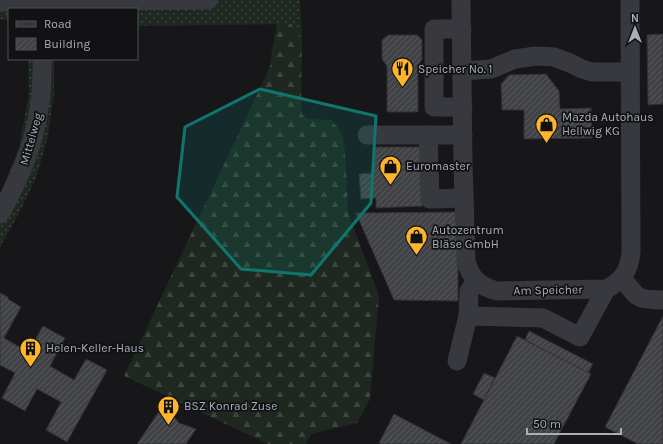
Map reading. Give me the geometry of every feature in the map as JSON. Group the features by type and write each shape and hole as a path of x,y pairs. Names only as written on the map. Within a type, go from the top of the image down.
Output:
{"street":[{"path":"0,2 41,5 208,0"},
{"path":"457,361 468,316 469,292 476,281 469,272 466,261 462,0"},
{"path":"468,316 543,318 580,337 606,289 614,285 622,278 628,269 631,260 630,0"},
{"path":"462,29 434,29 434,107 463,107"},
{"path":"462,71 491,69 515,59 536,56 554,57 570,63 582,70 592,72 630,72"},
{"name":"Mittelweg","path":"0,214 12,193 26,162 35,130 40,110 42,60"},
{"path":"367,134 463,135"},
{"path":"428,135 430,199 464,198"},
{"path":"622,278 638,296 646,300 663,300"},
{"name":"Am Speicher","path":"476,281 485,288 497,291 606,289"}],"highlighted area":[{"path":"260,89 376,116 371,203 311,275 241,269 177,197 185,127"}],"green space":[{"path":"0,0 300,0 302,38 290,24 138,26 138,8 8,8 8,21 0,20"},
{"path":"277,24 291,24 302,38 302,114 307,119 332,120 342,134 345,151 348,212 379,296 370,399 357,423 311,434 306,444 268,444 124,376 270,67"},
{"path":"28,60 54,60 54,93 48,136 36,178 0,247 0,194 19,148 29,93"}],"building":[{"path":"663,34 663,104 648,105 647,35"},
{"name":"Speicher No. 1","path":"388,35 417,35 422,40 422,59 418,66 418,112 387,112 387,66 382,59 382,40"},
{"path":"546,74 559,91 560,109 591,108 592,138 524,139 524,110 502,110 501,84 509,75"},
{"name":"Euromaster","path":"373,147 422,147 423,206 376,208 376,198 361,199 359,174 373,173"},
{"name":"Autozentrum Bläse GmbH","path":"458,212 458,301 394,300 356,213"},
{"name":"Helen-Keller-Haus","path":"0,293 21,307 4,338 28,352 43,326 65,338 50,366 74,380 86,359 107,370 67,442 46,430 61,402 37,389 25,411 2,398 15,373 0,365"},
{"path":"663,316 663,444 638,444 605,427"},
{"path":"529,331 593,364 588,373 525,340"},
{"path":"517,336 591,374 554,444 461,444"},
{"path":"484,373 495,378 484,400 473,394"},
{"name":"BSZ Konrad Zuse","path":"164,404 179,423 196,429 186,444 137,444"},
{"path":"394,414 451,444 379,443"}],"place":[{"name":"Speicher No. 1","path":"402,88"},
{"name":"Mazda Autohaus Hellwig KG","path":"547,144"},
{"name":"Euromaster","path":"391,186"},
{"name":"Autozentrum Bläse GmbH","path":"416,256"},
{"name":"Helen-Keller-Haus","path":"30,368"},
{"name":"BSZ Konrad Zuse","path":"168,426"}]}
